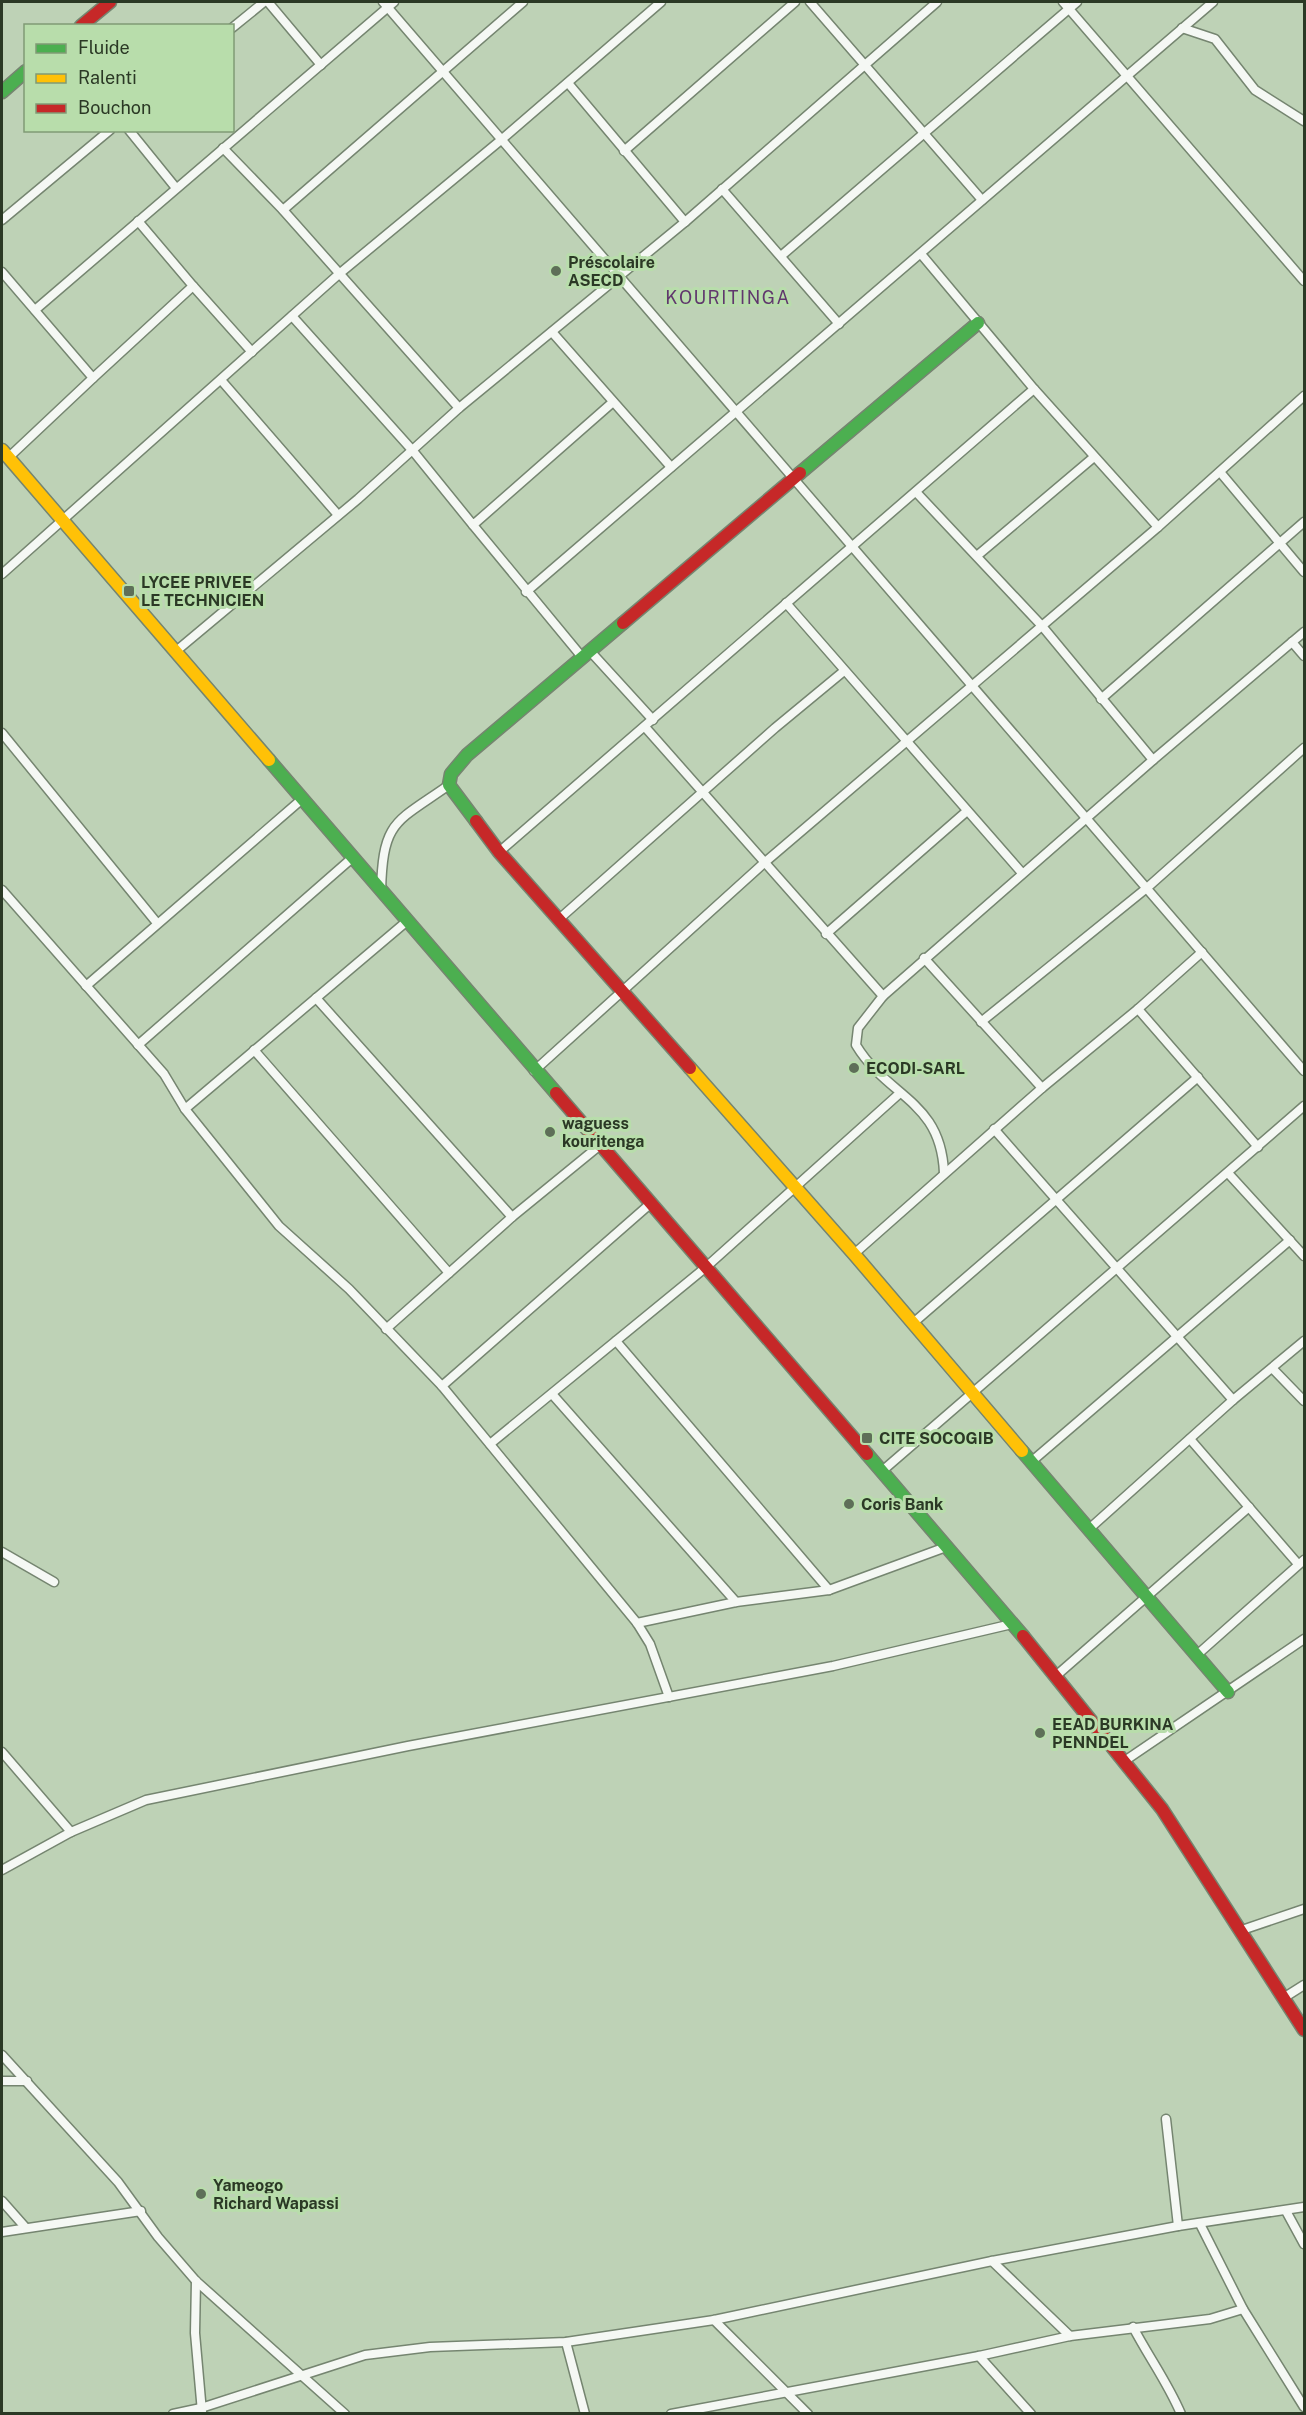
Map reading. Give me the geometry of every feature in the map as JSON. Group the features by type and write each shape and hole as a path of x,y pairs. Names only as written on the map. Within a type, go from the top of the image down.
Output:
{"street":[{"path":"234,26 266,2 321,65"},
{"path":"283,210 442,69 523,2"},
{"path":"2,574 339,274 501,140 661,2"},
{"path":"624,151 795,2"},
{"path":"810,2 982,200"},
{"path":"176,652 413,451 459,408 686,222 938,2"},
{"path":"781,256 924,133 1066,5 1077,2"},
{"path":"526,592 1213,2"},
{"path":"35,310 321,65 388,3 501,140 797,479 971,686 1148,887 1305,1071"},
{"path":"83,24 101,4"},
{"path":"1066,5 1305,281"},
{"path":"1182,28 1215,39 1255,90 1305,121"},
{"path":"2,92 24,74"},
{"path":"568,83 686,222"},
{"path":"2,220 108,132"},
{"path":"131,132 176,188"},
{"path":"223,148 283,210 459,408"},
{"path":"722,189 839,324"},
{"path":"138,221 252,352"},
{"path":"921,254 1034,389 1158,527"},
{"path":"2,272 93,378"},
{"path":"194,286 5,454 381,894 1057,1675 1126,1760 1162,1809 1305,2030"},
{"path":"292,316 413,451 526,592 653,720"},
{"path":"381,894 382,859 390,831 397,821 449,785 451,774 467,755 797,479 978,323"},
{"path":"552,332 671,467"},
{"path":"221,380 338,515"},
{"path":"500,852 1034,389"},
{"path":"534,1071 764,863 1158,527 1305,396"},
{"path":"473,525 613,402"},
{"path":"978,555 1094,457"},
{"path":"1221,472 1305,572"},
{"path":"916,492 978,555 1042,626 1153,760"},
{"path":"1101,699 1305,522"},
{"path":"786,603 905,742 1022,873"},
{"path":"944,1173 942,1145 935,1131 921,1110 900,1094 856,1045 858,1028 883,996 924,958 1305,632"},
{"path":"1292,642 1305,656"},
{"path":"558,920 844,670"},
{"path":"645,727 883,996"},
{"path":"2,733 157,923"},
{"path":"981,1022 1148,887 1305,748"},
{"path":"449,785 500,852 558,920 854,1254 970,1393 1148,1596 1228,1692"},
{"path":"86,986 301,800"},
{"path":"826,934 967,811"},
{"path":"138,1045 351,859"},
{"path":"2,890 164,1074 185,1109 279,1226 349,1289 442,1386 490,1444 637,1623 650,1644 669,1697"},
{"path":"185,1109 406,922"},
{"path":"854,1254 1041,1088 1138,1009 1202,952"},
{"path":"924,958 1041,1088"},
{"path":"316,998 512,1217"},
{"path":"1138,1009 1258,1147"},
{"path":"254,1050 449,1273"},
{"path":"912,1324 1198,1077"},
{"path":"490,1444 705,1268 900,1094"},
{"path":"881,1472 1305,1106"},
{"path":"994,1129 1233,1400"},
{"path":"386,1329 512,1217 599,1146"},
{"path":"1228,1173 1305,1256"},
{"path":"442,1386 650,1204"},
{"path":"1031,1462 1290,1240"},
{"path":"616,1341 829,1590"},
{"path":"1089,1529 1233,1400 1305,1341"},
{"path":"1273,1369 1305,1401"},
{"path":"552,1394 736,1602"},
{"path":"1190,1439 1301,1562 1198,1654"},
{"path":"1057,1675 1249,1507"},
{"path":"637,1623 736,1602 829,1590 946,1547"},
{"path":"2,1552 54,1582"},
{"path":"2,1870 71,1832 146,1800 833,1665 1012,1624"},
{"path":"1126,1760 1305,1639"},
{"path":"2,1752 71,1832"},
{"path":"1242,1930 1305,1909"},
{"path":"1285,1997 1305,1985"},
{"path":"2,2055 118,2182 158,2236 196,2281 303,2374 345,2414"},
{"path":"2,2081 27,2081"},
{"path":"1166,2119 1178,2226"},
{"path":"2,2201 26,2227"},
{"path":"173,2414 202,2411 303,2374 365,2355 420,2348 567,2342 714,2320 992,2261 1178,2226 1305,2207"},
{"path":"2,2232 141,2211"},
{"path":"1286,2211 1305,2244"},
{"path":"1200,2224 1243,2309 1304,2407 1298,2414"},
{"path":"992,2261 1070,2336"},
{"path":"196,2281 195,2332 202,2411"},
{"path":"671,2414 979,2356 1070,2336 1210,2319 1243,2309"},
{"path":"714,2320 807,2414"},
{"path":"1133,2327 1154,2368 1173,2394 1181,2414"},
{"path":"567,2342 585,2414"},
{"path":"979,2356 1031,2414"}],"traffic: fast":[{"path":"2,92 24,73"},
{"path":"800,473 978,323"},
{"path":"476,821 449,785 451,774 467,755 623,623"},
{"path":"269,760 556,1093"},
{"path":"1022,1451 1228,1692"},
{"path":"867,1454 1023,1636"}],"traffic: slow":[{"path":"2,450 269,760"},
{"path":"690,1068 854,1254 1022,1451"}],"traffic: jam":[{"path":"83,24 110,2"},
{"path":"623,623 800,473"},
{"path":"476,821 499,852 690,1068"},
{"path":"556,1093 867,1454"},
{"path":"1023,1636 1162,1809 1304,2030"}],"place":[{"name":"Préscolaire ASECD","path":"556,271"},
{"name":"LYCEE PRIVEE LE TECHNICIEN","path":"129,591"},
{"name":"ECODI-SARL","path":"854,1068"},
{"name":"waguess kouritenga","path":"550,1132"},
{"name":"CITE SOCOGIB","path":"867,1438"},
{"name":"Coris Bank","path":"849,1504"},
{"name":"EEAD BURKINA PENNDEL","path":"1040,1733"},
{"name":"Yameogo Richard Wapassi","path":"201,2194"}],"district":[{"name":"KOURITINGA","path":"728,298"}]}
